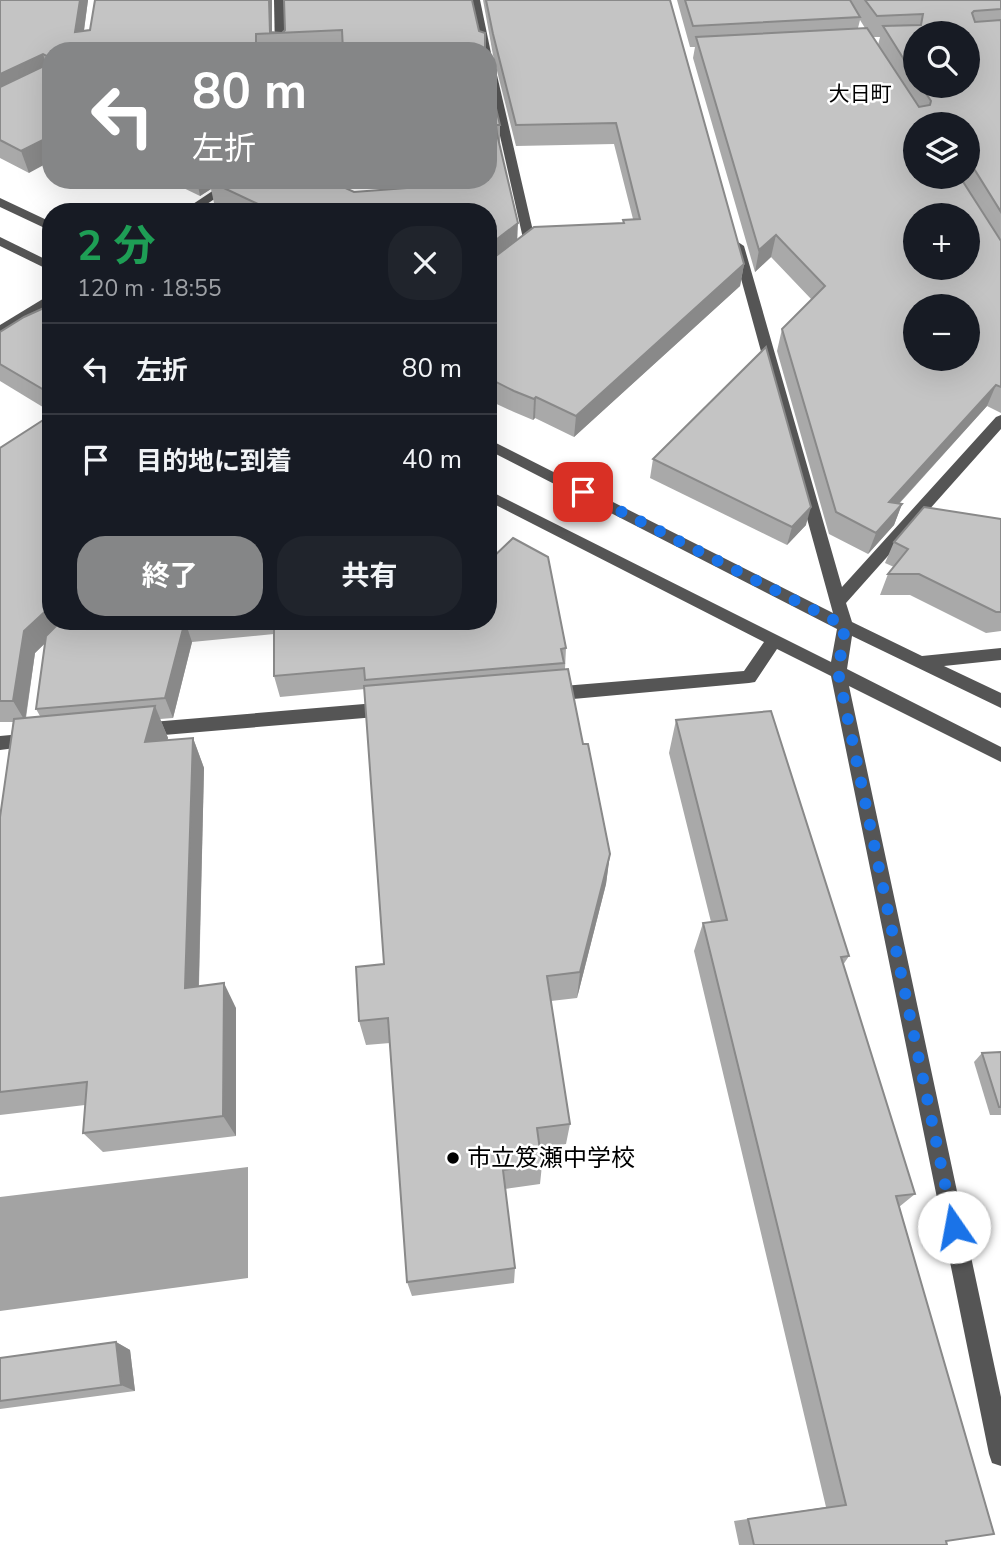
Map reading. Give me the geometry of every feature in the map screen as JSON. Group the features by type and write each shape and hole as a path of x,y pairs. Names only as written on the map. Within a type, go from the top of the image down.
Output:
{"street":[{"path":"279,0 280,42"},
{"path":"475,0 484,42"},
{"path":"497,98 530,244 497,271"},
{"path":"201,203 223,189"},
{"path":"0,202 42,223"},
{"path":"735,237 845,626 838,672 997,1416 1001,1454"},
{"path":"0,241 42,262"},
{"path":"0,331 42,304"},
{"path":"839,601 1001,420"},
{"path":"497,449 845,626 1001,701"},
{"path":"497,500 1001,755"},
{"path":"529,696 749,677 774,641"},
{"path":"920,662 1001,654"},
{"path":"117,732 405,707"},
{"path":"0,743 39,735"}],"shaded area":[{"path":"248,1167 248,1278 0,1311 0,1197"}],"building":[{"path":"0,0 80,0 75,32 90,30 95,0 269,0 270,32 280,33 256,34 256,42 42,42 42,54 0,74"},
{"path":"284,0 472,0 479,31 485,33 485,42 343,42 342,30 282,33 285,30"},
{"path":"486,0 670,0 744,264 576,416 497,382 497,255 534,227 624,223 623,220 640,219 616,123 516,125"},
{"path":"685,0 850,0 860,17 693,26"},
{"path":"865,0 1001,0 1001,9 974,11 972,13 975,21 922,21 923,14 877,16"},
{"path":"1001,20 1001,212 980,178 980,112 903,112 903,189 968,189 977,203 903,203 903,280 980,280 980,208 1001,241 1001,387 996,385 889,502 902,504 876,533 836,512 782,329 825,286 776,235 759,250 696,37 867,28 903,83 903,98 913,98 919,107 930,105 929,98 980,98 980,22"},
{"path":"903,25 903,58 883,26"},
{"path":"42,67 42,140 21,151 0,140 0,87"},
{"path":"497,134 518,223 497,239 497,203 256,203 226,189 348,189 354,192 393,189 497,189"},
{"path":"42,309 42,389 0,364 0,332"},
{"path":"766,347 811,507 792,527 653,459"},
{"path":"42,421 42,614 24,631 13,701 0,701 0,448"},
{"path":"924,507 1001,519 1001,612 996,612 919,574 888,574 908,549 894,542"},
{"path":"513,538 548,557 566,648 561,649 564,663 365,680 364,668 274,676 274,630 497,630 497,553"},
{"path":"52,630 183,630 165,698 36,709 46,636"},
{"path":"568,669 583,744 588,744 610,854 580,972 547,976 570,1124 537,1128 542,1165 503,1170 515,1268 407,1282 388,1018 359,1021 356,967 384,964 364,686"},
{"path":"155,706 145,742 193,738 185,988 224,983 223,1116 83,1133 87,1082 0,1092 0,817 14,719"},
{"path":"771,711 849,956 841,957 915,1194 896,1196 994,1534 946,1541 947,1545 754,1545 748,1519 846,1505 703,923 727,920 676,720"},
{"path":"1001,1052 1001,1107 999,1107 982,1053"},
{"path":"116,1342 121,1385 0,1401 0,1358"}],"place":[{"name":"市立笈瀬中学校","path":"453,1158"}],"district":[{"name":"大日町","path":"860,94"}],"route":[{"path":"583,492 845,626 838,672 954,1227"}]}
